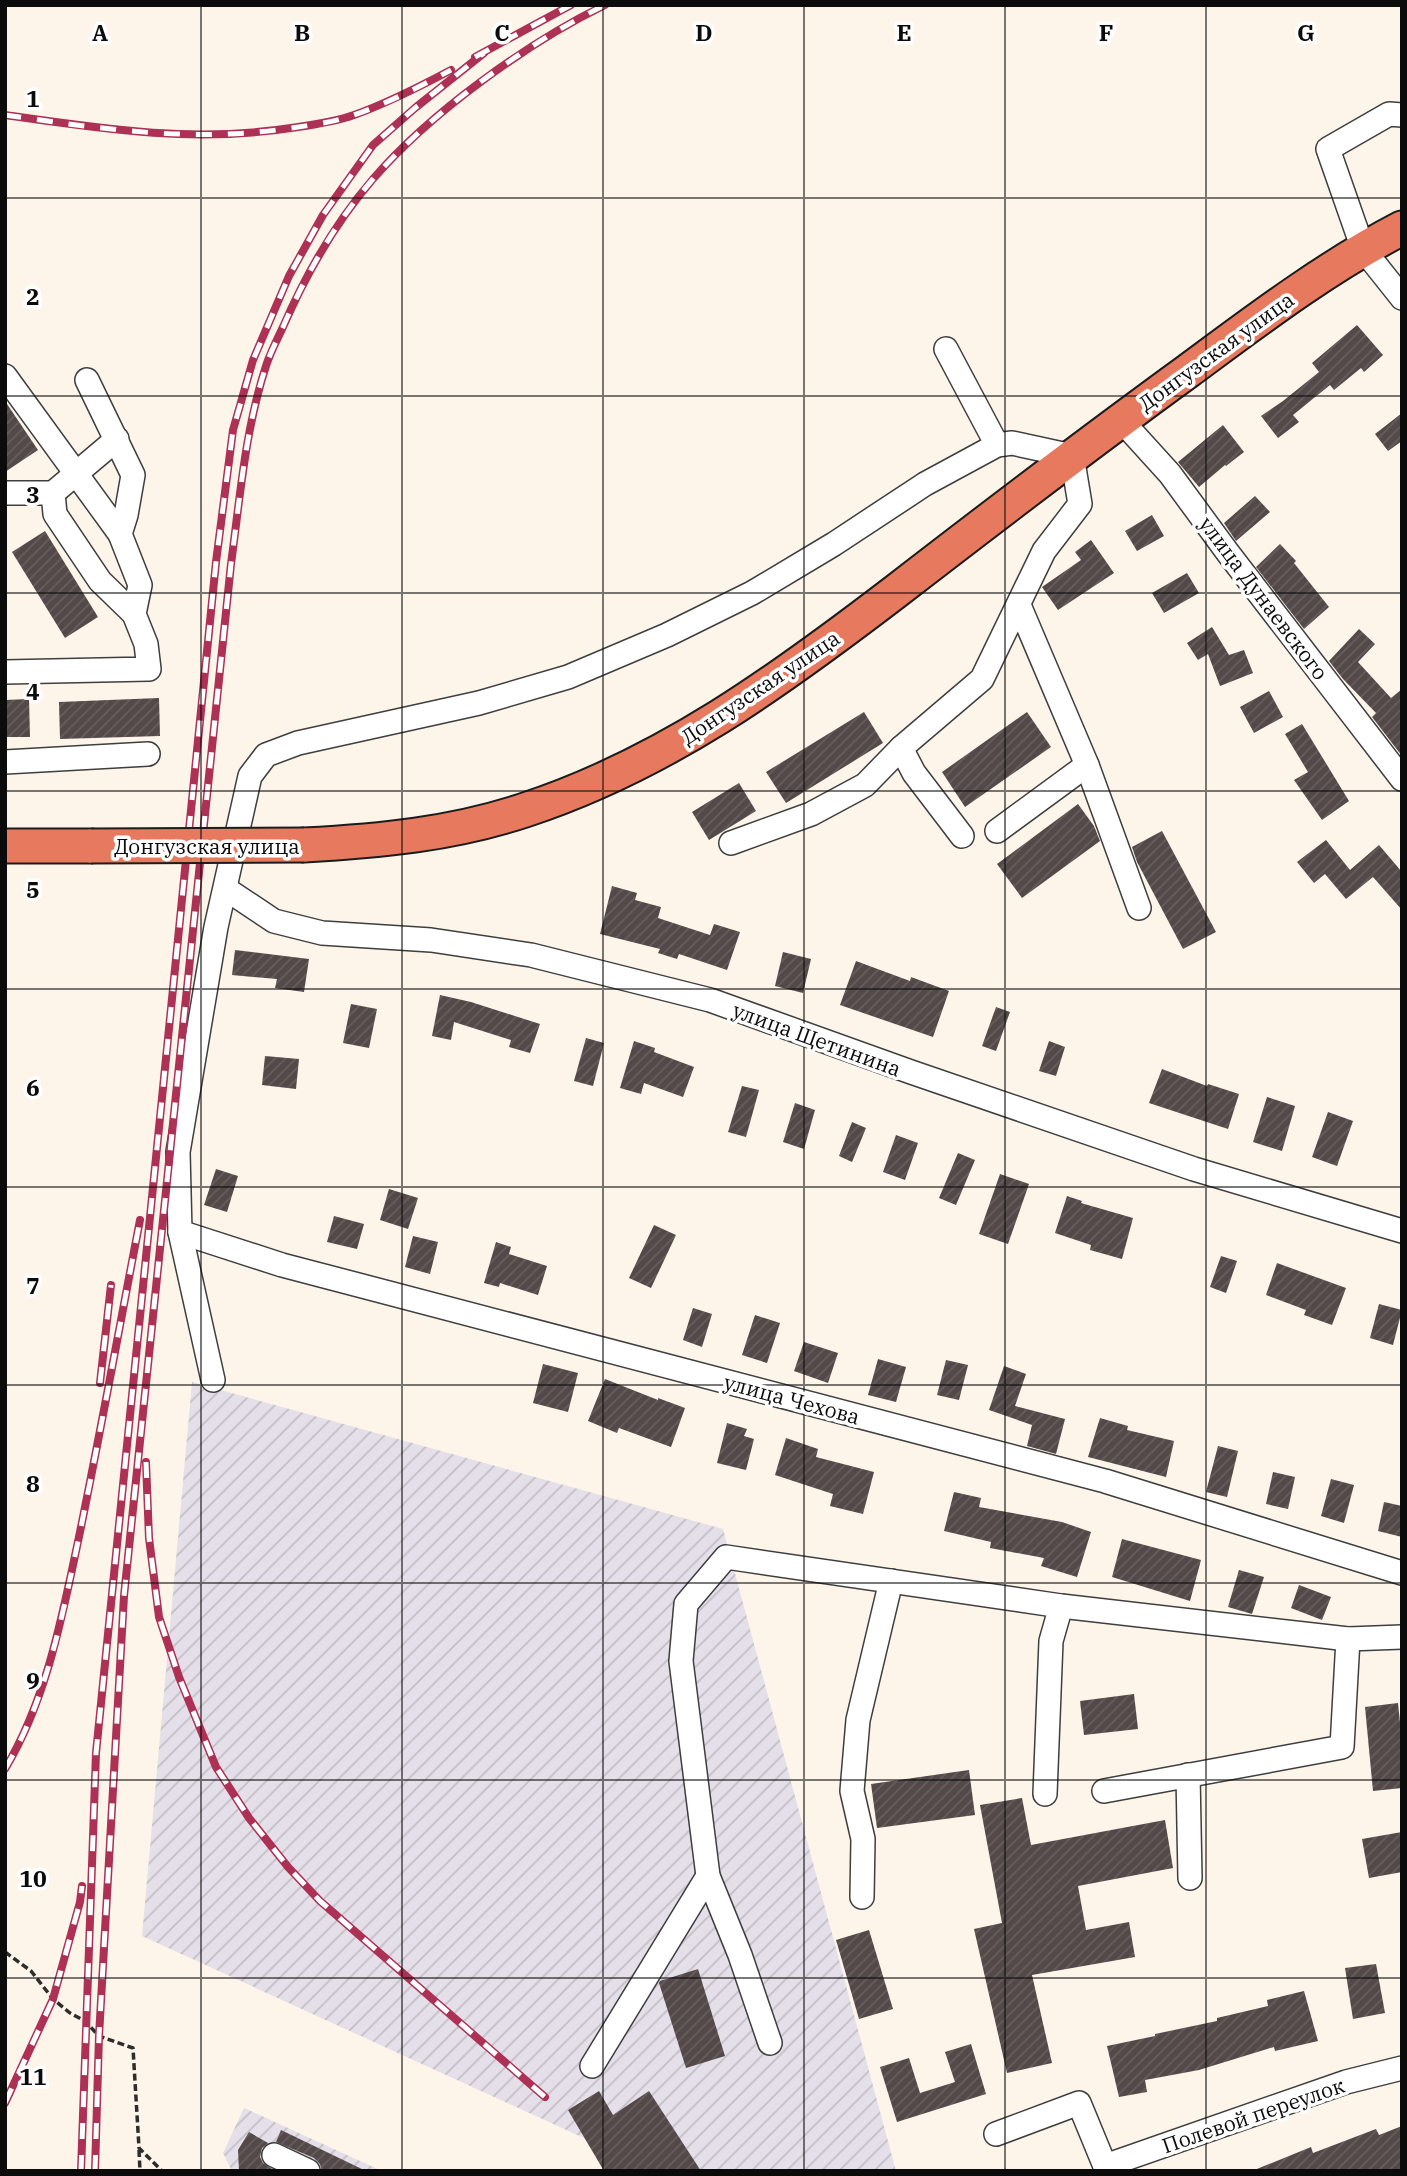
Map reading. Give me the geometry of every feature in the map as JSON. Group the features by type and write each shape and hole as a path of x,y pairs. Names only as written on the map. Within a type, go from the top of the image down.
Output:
{"highway":[{"name":"Донгузская улица","path":"5,846 304,845 376,842 450,830 512,813 590,785 666,749 736,707 846,629 1072,456 1294,293 1363,249 1402,228"}],"street":[{"path":"1402,115 1389,114 1328,149 1363,249 1402,298"},
{"path":"946,349 997,445"},
{"path":"5,376 120,534 140,585 134,614"},
{"path":"87,380 133,475 120,534"},
{"name":"улица Дунаевского","path":"1121,420 1170,474 1402,779"},
{"path":"5,493 53,493 117,439"},
{"path":"213,1380 180,1232 178,1152 216,927 250,776 266,755 298,743 479,703 568,677 667,635 752,593 834,544 925,484 997,445 1012,443 1072,456 1080,504 1044,551 982,679 901,748 865,785 811,814 731,843"},
{"path":"5,672 149,669 146,644 134,614 92,570 55,513 53,493"},
{"path":"1019,605 1087,765 1139,908"},
{"path":"901,748 914,773 962,836"},
{"path":"5,762 148,754"},
{"path":"998,831 1087,765"},
{"name":"улица Щетинина","path":"226,888 274,921 322,933 431,940 531,955 710,1000 1194,1169 1402,1231"},
{"name":"улица Чехова","path":"180,1232 282,1265 1105,1481 1402,1573"},
{"path":"770,2043 740,1955 708,1876 681,1661 687,1604 726,1557 1061,1606 1348,1639 1402,1637"},
{"path":"862,1897 863,1839 852,1791 858,1720 891,1581"},
{"path":"1045,1794 1051,1641 1061,1606"},
{"path":"1104,1791 1342,1748 1348,1639"},
{"path":"1188,1774 1189,1878"},
{"path":"592,2066 708,1876"},
{"name":"Полевой переулок","path":"1106,2168 1346,2082 1402,2067"},
{"path":"996,2134 1079,2103 1106,2168"},
{"path":"274,2155 308,2171"}],"path":[{"path":"5,1952 31,1971 53,1999 85,2021 99,2036 134,2048 140,2171"},
{"path":"139,2148 162,2171"}],"shaded area":[{"path":"192,1382 723,1529 896,2171 656,2171 142,1936"},
{"path":"244,2108 382,2171 232,2171 223,2153"}],"building":[{"path":"1357,325 1383,355 1364,372 1361,368 1334,390 1330,385 1293,415 1299,422 1278,438 1261,416 1319,372 1312,363"},
{"path":"5,401 38,450 5,472"},
{"path":"1402,413 1402,441 1388,451 1375,434"},
{"path":"1223,425 1244,452 1199,487 1178,462"},
{"path":"1255,496 1270,512 1236,541 1224,523"},
{"path":"1152,515 1164,536 1137,551 1125,531"},
{"path":"45,531 98,617 65,638 12,552"},
{"path":"1091,540 1114,573 1058,610 1042,587 1081,560 1075,552"},
{"path":"1280,544 1296,561 1294,563 1329,607 1304,629 1256,567"},
{"path":"1187,573 1199,593 1164,613 1152,593"},
{"path":"1212,627 1229,655 1244,650 1253,673 1220,686 1208,654 1198,660 1187,643"},
{"path":"1359,629 1375,644 1358,662 1391,698 1402,689 1402,756 1372,717 1376,713 1329,661"},
{"path":"1269,691 1283,717 1254,733 1240,707"},
{"path":"159,698 160,736 60,739 59,702"},
{"path":"29,699 30,737 5,737 5,700"},
{"path":"864,712 883,743 786,803 766,772"},
{"path":"1027,712 1051,747 965,807 942,772"},
{"path":"1302,724 1349,801 1322,820 1294,780 1308,772 1285,734"},
{"path":"739,783 756,811 709,840 692,812"},
{"path":"1078,804 1094,826 1100,841 1022,898 997,864"},
{"path":"1162,831 1216,932 1183,949 1137,862 1132,847"},
{"path":"1326,840 1350,870 1379,845 1402,872 1402,910 1373,877 1346,899 1325,874 1314,883 1297,862"},
{"path":"612,886 637,893 635,900 661,907 658,918 710,935 714,924 740,932 727,970 679,954 677,959 658,953 660,949 600,934"},
{"path":"235,950 309,959 304,992 275,988 277,979 232,975"},
{"path":"783,952 811,959 803,993 775,986"},
{"path":"856,961 910,981 911,977 949,991 933,1037 840,1005"},
{"path":"440,995 540,1024 530,1053 509,1047 511,1040 454,1022 451,1040 432,1036"},
{"path":"351,1004 377,1009 369,1048 343,1043"},
{"path":"996,1007 1010,1012 996,1051 982,1046"},
{"path":"586,1038 604,1043 593,1086 574,1081"},
{"path":"634,1041 655,1048 654,1052 694,1067 683,1097 644,1083 641,1094 620,1088"},
{"path":"1049,1041 1065,1047 1056,1076 1039,1071"},
{"path":"265,1056 299,1059 296,1089 262,1085"},
{"path":"1162,1069 1207,1086 1208,1084 1239,1094 1228,1129 1149,1103"},
{"path":"742,1086 759,1090 746,1137 728,1132"},
{"path":"1267,1097 1295,1106 1282,1151 1253,1142"},
{"path":"795,1103 815,1110 804,1149 783,1142"},
{"path":"1328,1112 1353,1121 1337,1166 1312,1157"},
{"path":"852,1122 866,1128 852,1162 839,1156"},
{"path":"896,1135 918,1143 905,1180 883,1172"},
{"path":"958,1153 975,1160 956,1205 939,1198"},
{"path":"216,1169 238,1176 227,1212 204,1205"},
{"path":"1000,1174 1029,1184 1008,1244 979,1234"},
{"path":"389,1189 418,1198 408,1229 380,1220"},
{"path":"1067,1196 1082,1201 1081,1203 1133,1218 1122,1259 1090,1250 1091,1245 1055,1233"},
{"path":"334,1216 364,1224 357,1249 327,1242"},
{"path":"654,1225 676,1235 651,1288 629,1278"},
{"path":"413,1236 438,1242 430,1274 405,1267"},
{"path":"496,1242 511,1247 509,1254 547,1266 538,1295 500,1283 499,1287 484,1283"},
{"path":"1221,1256 1237,1261 1226,1293 1210,1287"},
{"path":"1277,1263 1346,1288 1332,1325 1304,1315 1306,1310 1266,1295"},
{"path":"1379,1304 1402,1310 1393,1345 1370,1338"},
{"path":"693,1308 712,1314 702,1347 683,1340"},
{"path":"755,1315 780,1323 767,1363 742,1355"},
{"path":"804,1342 838,1353 828,1383 794,1371"},
{"path":"878,1359 906,1367 896,1402 868,1395"},
{"path":"946,1360 968,1365 959,1400 937,1395"},
{"path":"543,1364 578,1373 568,1412 533,1403"},
{"path":"1004,1366 1026,1374 1015,1406 1065,1419 1056,1454 1027,1446 1032,1425 989,1410"},
{"path":"605,1379 685,1408 671,1447 619,1428 617,1433 588,1421"},
{"path":"1100,1418 1128,1426 1127,1430 1174,1441 1166,1477 1088,1457"},
{"path":"727,1423 747,1429 744,1436 754,1439 746,1470 717,1463"},
{"path":"786,1438 818,1449 816,1457 874,1472 863,1514 830,1506 833,1494 775,1475"},
{"path":"1218,1446 1238,1451 1227,1497 1206,1492"},
{"path":"1273,1472 1295,1477 1288,1509 1266,1504"},
{"path":"1331,1479 1354,1485 1344,1523 1321,1516"},
{"path":"954,1492 981,1498 979,1507 1062,1522 1091,1532 1077,1577 1041,1566 1044,1558 990,1548 991,1542 944,1531"},
{"path":"1384,1502 1402,1506 1402,1537 1378,1531"},
{"path":"1122,1539 1201,1560 1190,1601 1112,1577"},
{"path":"1239,1570 1264,1577 1252,1614 1228,1607"},
{"path":"1299,1585 1331,1597 1322,1620 1291,1608"},
{"path":"1134,1694 1138,1729 1084,1735 1080,1701"},
{"path":"1398,1703 1402,1742 1402,1788 1373,1791 1365,1707"},
{"path":"969,1770 975,1815 877,1828 871,1784"},
{"path":"1022,1798 1031,1845 1165,1820 1173,1868 1078,1886 1086,1930 1129,1922 1135,1957 1032,1975 1052,2063 1007,2073 974,1929 1002,1923 980,1805"},
{"path":"1402,1832 1402,1872 1369,1878 1362,1839"},
{"path":"869,1930 893,2009 859,2019 836,1940"},
{"path":"1376,1964 1385,2013 1353,2019 1345,1968"},
{"path":"698,1969 725,2056 686,2068 659,1983"},
{"path":"1304,1991 1318,2041 1275,2051 1274,2047 1199,2070 1145,2080 1147,2092 1119,2097 1107,2046 1217,2021 1217,2018 1268,2006 1267,2000"},
{"path":"971,2044 986,2094 897,2122 880,2067 909,2058 920,2093 955,2082 945,2052"},
{"path":"599,2091 613,2115 649,2091 701,2171 604,2171 568,2110"},
{"path":"1402,2126 1402,2171 1252,2171 1311,2147 1313,2153 1376,2129 1379,2135"},
{"path":"281,2130 366,2171 322,2171 314,2158 276,2142"},
{"path":"249,2132 268,2143 262,2148 260,2157 263,2163 275,2171 239,2171 238,2150"}],"railway":[{"path":"475,57 571,5"},
{"path":"95,2171 99,2036 124,1596 231,564 253,415 268,361 301,288 334,231 373,179 422,129 481,82 544,39 605,5"},
{"path":"81,2171 96,1753 216,562 233,430 253,360 289,276 323,215 373,145 484,53"},
{"path":"5,115 148,132 255,132 347,117 391,100 451,70"},
{"path":"5,1769 32,1713 60,1623 88,1493 140,1220"},
{"path":"100,1383 111,1285"},
{"path":"146,1462 149,1538 159,1617 179,1677 216,1767 249,1818 288,1867 320,1901 545,2097"},
{"path":"5,2103 53,1999 82,1886"}]}
